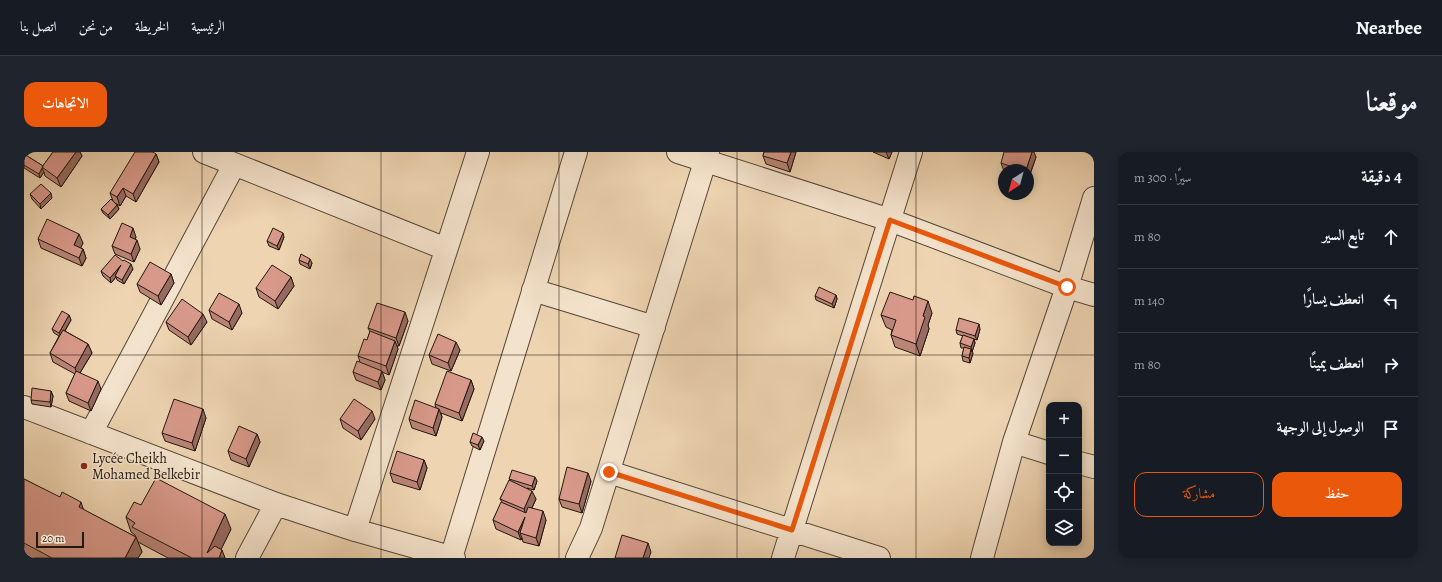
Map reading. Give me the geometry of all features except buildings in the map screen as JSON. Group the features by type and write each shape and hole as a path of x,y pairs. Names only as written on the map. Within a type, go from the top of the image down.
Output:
{"street":[{"path":"204,152 446,249"},
{"path":"355,530 478,152"},
{"path":"24,407 276,504 355,530 452,558 576,152"},
{"path":"678,152 707,156 890,220 1067,287 1094,295"},
{"path":"783,558 911,152"},
{"path":"577,558 592,528 707,156"},
{"path":"91,433 234,165"},
{"path":"982,558 1014,442 1067,287 1094,198"},
{"path":"533,290 654,327"},
{"path":"1014,442 1046,452"},
{"path":"1082,463 1094,467"},
{"path":"609,472 879,558"},
{"path":"247,558 276,504"}],"place":[{"name":"Lycée Cheikh Mohamed Belkebir","path":"84,466"}],"route":[{"path":"609,472 792,530 890,220 1067,287"}]}
